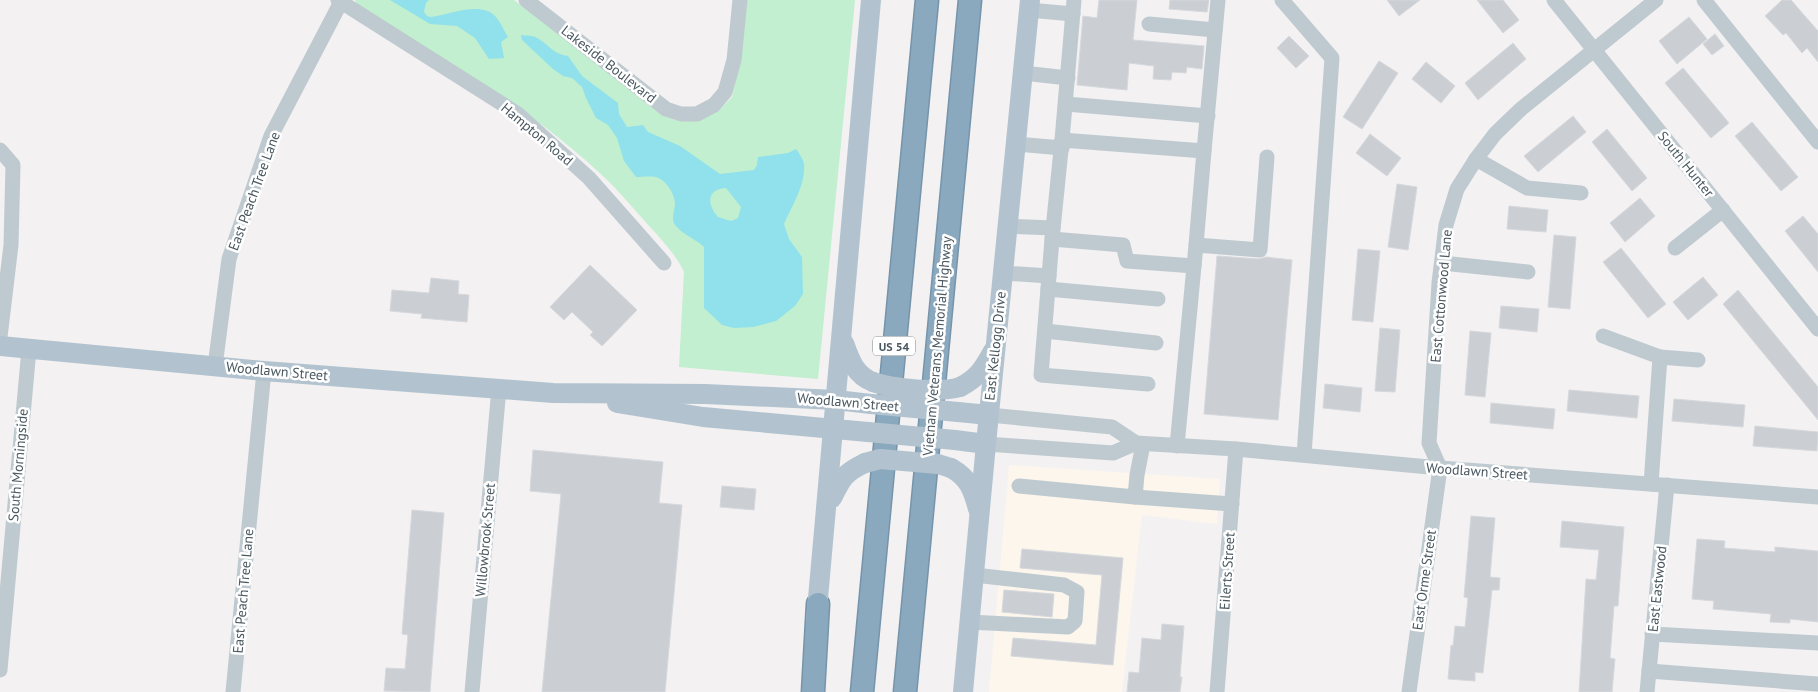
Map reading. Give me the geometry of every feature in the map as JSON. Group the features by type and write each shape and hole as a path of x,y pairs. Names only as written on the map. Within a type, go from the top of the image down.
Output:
{"highway":[{"name":"US 54","path":"862,692 927,0"},
{"name":"Vietnam Veterans Memorial Highway","path":"905,692 970,3"},
{"path":"812,692 818,604"}],"main road":[{"path":"807,692 828,506 871,0"},
{"name":"East Kellogg Drive","path":"963,692 1002,273 1030,5"},
{"path":"842,338 851,365 864,378 883,385 942,391 960,387 981,373 995,346"},
{"name":"Woodlawn Street","path":"0,346 264,371 553,392 705,394 836,400 989,416"},
{"name":"Woodlawn Street","path":"553,392 703,417 986,444"},
{"path":"828,506 843,476 853,468 880,459 938,464 951,468 959,473 972,488 979,513"}],"street":[{"name":"Lakeside Boulevard","path":"526,0 666,109 681,114 698,114 714,105 725,92 734,60 740,0"},
{"path":"1177,446 1218,0"},
{"path":"1282,0 1332,58 1304,455"},
{"name":"South Hunter","path":"1554,0 1818,329"},
{"name":"East Cottonwood Lane","path":"1440,468 1429,443 1446,225 1457,189 1495,134 1521,108 1656,0"},
{"path":"1704,0 1766,80 1818,142"},
{"name":"Hampton Road","path":"341,1 518,114 589,178 664,263"},
{"name":"East Peach Tree Lane","path":"215,366 229,259 271,136 341,1"},
{"path":"1030,5 1074,7 1041,375 1148,384"},
{"path":"1149,24 1215,30"},
{"path":"1023,73 1068,78"},
{"path":"1066,104 1208,116"},
{"path":"1016,144 1062,144 1204,151"},
{"path":"0,150 13,165 11,245 0,337"},
{"path":"1196,245 1260,250 1267,157"},
{"path":"1476,159 1527,188 1581,193"},
{"path":"1675,248 1723,210"},
{"path":"1008,226 1123,245 1127,261 1194,266"},
{"path":"1442,263 1528,272"},
{"path":"1002,273 1049,283 1158,299"},
{"path":"1045,331 1156,343"},
{"path":"1603,336 1660,358 1698,360"},
{"name":"South Morningside","path":"0,670 29,349"},
{"path":"1651,484 1660,358"},
{"name":"East Peach Tree Lane","path":"233,692 264,371"},
{"name":"Willowbrook Street","path":"472,692 499,388"},
{"name":"Woodlawn Street","path":"989,416 1112,427 1139,444"},
{"name":"Woodlawn Street","path":"986,444 1113,452 1139,444 1236,449 1440,468 1818,497"},
{"path":"1135,497 1139,444"},
{"name":"Eilerts Street","path":"1217,692 1236,449"},
{"name":"East Orme Street","path":"1409,692 1440,468"},
{"path":"1019,486 1232,504"},
{"name":"East Eastwood","path":"1647,692 1667,486"},
{"path":"969,622 1068,627 1075,621 1077,592 1064,585 974,575"},
{"path":"1652,634 1818,643"},
{"path":"1648,671 1818,684"}],"shaded area":[{"path":"1009,465 1220,479 1217,524 1142,515 1122,692 989,692"}],"green space":[{"path":"355,0 514,0 660,113 675,120 690,120 720,109 732,97 740,58 746,0 855,0 818,379 679,367 684,272 676,257 659,237 611,184 549,130 487,86 358,7"}],"water":[{"path":"390,0 429,0 426,3 424,12 427,16 431,17 474,9 490,12 498,19 508,37 501,42 504,58 489,59 475,38 457,26 430,24"},
{"path":"521,35 535,37 554,51 568,56 582,76 618,103 619,114 627,127 643,125 648,132 680,146 720,174 754,170 758,157 788,153 796,149 804,164 803,179 798,195 784,224 789,239 802,257 803,294 795,306 776,321 753,327 734,328 722,325 704,308 704,247 679,229 674,223 675,200 669,188 656,177 636,177 624,161 617,138 608,125 596,118 582,87 572,78 563,76 553,69 522,40","holes":["726,188 741,207 738,218 731,221 718,217 712,208 710,198 715,191"]}],"building":[{"path":"1099,0 1137,0 1133,40 1204,46 1202,69 1187,67 1186,73 1172,72 1171,80 1153,79 1154,66 1129,63 1127,90 1077,85 1083,16 1097,18"},
{"path":"1170,0 1209,0 1207,12 1169,9"},
{"path":"1387,0 1420,0 1399,16"},
{"path":"1477,0 1503,0 1519,20 1503,33"},
{"path":"1782,0 1791,0 1818,31 1818,62 1807,48 1802,53 1786,33 1783,35 1765,16"},
{"path":"1689,17 1707,39 1677,64 1659,41"},
{"path":"1715,34 1724,46 1712,55 1703,44"},
{"path":"1289,36 1309,56 1296,68 1277,48"},
{"path":"1513,43 1526,59 1478,100 1465,83"},
{"path":"1379,61 1398,73 1362,129 1343,117"},
{"path":"1426,62 1455,86 1441,103 1412,79"},
{"path":"1683,68 1729,123 1711,138 1665,83"},
{"path":"1573,116 1586,132 1538,172 1524,156"},
{"path":"1752,122 1798,177 1781,191 1735,136"},
{"path":"1607,129 1647,178 1632,191 1592,142"},
{"path":"1370,134 1401,158 1387,176 1356,153"},
{"path":"1397,184 1417,187 1408,250 1388,247"},
{"path":"1640,198 1655,216 1625,242 1610,223"},
{"path":"1509,206 1548,210 1546,232 1507,229"},
{"path":"1803,216 1818,234 1818,272 1785,231"},
{"path":"1554,235 1576,237 1570,309 1548,307"},
{"path":"1621,248 1666,304 1648,318 1603,262"},
{"path":"1358,249 1380,251 1373,322 1352,320"},
{"path":"1217,256 1259,259 1266,257 1292,260 1278,420 1204,414"},
{"path":"590,265 637,310 602,346 590,335 593,332 572,312 564,320 550,307"},
{"path":"1703,277 1718,295 1688,320 1673,302"},
{"path":"431,278 459,281 458,294 469,295 467,322 421,318 422,314 390,311 392,290 429,293"},
{"path":"1738,290 1818,387 1818,420 1723,304"},
{"path":"1501,306 1539,309 1537,332 1499,328"},
{"path":"1380,328 1400,330 1395,392 1375,391"},
{"path":"1470,331 1491,333 1485,397 1465,395"},
{"path":"1325,384 1362,388 1360,412 1323,408"},
{"path":"1569,390 1639,396 1637,418 1567,411"},
{"path":"1674,399 1745,405 1743,427 1672,421"},
{"path":"1491,403 1555,409 1553,429 1490,423"},
{"path":"1755,426 1818,432 1817,451 1753,446"},
{"path":"533,450 663,462 659,503 682,505 665,692 542,692 561,494 530,491"},
{"path":"722,486 756,489 754,510 720,507"},
{"path":"412,510 444,513 430,692 384,691 386,668 405,669 408,635 402,634"},
{"path":"1471,516 1495,518 1490,577 1500,578 1499,590 1492,590 1483,673 1475,672 1475,681 1448,679 1455,626 1465,627 1468,598 1464,597"},
{"path":"1562,521 1624,527 1618,606 1614,606 1610,658 1615,659 1612,692 1579,692 1586,579 1596,580 1599,550 1560,547"},
{"path":"1697,539 1725,541 1724,548 1775,552 1775,547 1818,551 1818,622 1790,619 1790,623 1770,622 1771,614 1713,609 1714,601 1692,599"},
{"path":"1022,549 1123,558 1113,665 1011,656 1013,638 1096,645 1102,575 1020,568"},
{"path":"1004,590 1054,594 1052,617 1002,612"},
{"path":"1162,624 1184,626 1180,692 1127,692 1129,672 1139,673 1142,638 1161,640"}]}
